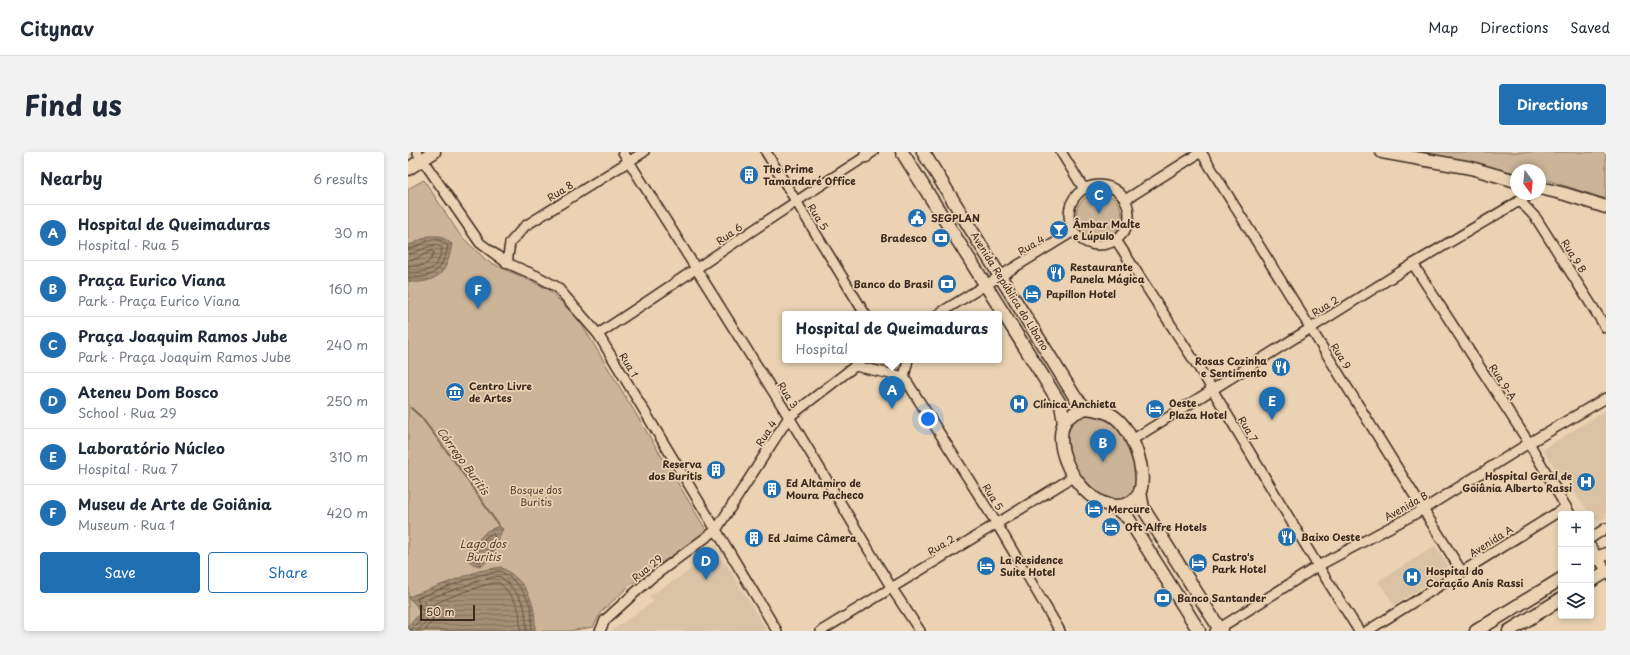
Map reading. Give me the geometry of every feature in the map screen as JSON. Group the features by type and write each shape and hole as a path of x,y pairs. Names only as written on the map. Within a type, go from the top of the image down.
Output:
{"main road":[{"path":"408,169 419,156 434,152"},
{"name":"Avenida República do Líbano","path":"902,152 1002,311"},
{"name":"Avenida República do Líbano","path":"923,152 1075,397 1086,408"},
{"path":"1382,152 1471,168 1510,179"},
{"path":"1546,189 1606,207"},
{"name":"Avenida República do Líbano","path":"1002,312 1061,405 1064,422"},
{"path":"1027,353 1042,344"},
{"path":"1199,631 1128,518 1114,507 1095,499 1073,477 1066,460 1061,439 1064,422 1075,413 1086,408 1104,411 1111,414 1118,420 1132,440 1138,459 1141,476 1140,492 1143,508 1218,630"},
{"path":"1114,507 1126,505 1134,500 1140,492"},
{"path":"1594,579 1606,571"},
{"path":"1476,631 1558,581"},
{"path":"1509,631 1558,601"}],"street":[{"name":"Rua 3","path":"623,152 789,417 891,587 920,631"},
{"name":"Rua 8","path":"507,263 510,243 525,226 644,152"},
{"name":"Rua 5","path":"766,152 863,311"},
{"path":"1061,152 1084,189"},
{"path":"1125,200 1201,152"},
{"name":"Rua 9","path":"1201,152 1462,572"},
{"name":"Rua 6","path":"598,334 869,153"},
{"name":"Rua 1","path":"419,156 480,243 507,263 537,276 557,287 598,334 777,631"},
{"path":"1092,185 1107,186 1119,192 1125,200 1129,208 1128,222 1122,234 1116,240 1107,244 1093,244 1080,238 1074,231 1070,223 1069,213 1071,203 1076,195 1084,189 1092,185"},
{"name":"Rua 2","path":"1132,440 1413,264 1519,200"},
{"name":"Rua 9 B","path":"1519,200 1536,218 1606,328"},
{"name":"Rua 4","path":"943,311 1074,231"},
{"name":"Rua 7","path":"1116,240 1212,390 1318,566 1360,631"},
{"name":"Rua 9-A","path":"1413,264 1529,443 1568,511"},
{"name":"Rua 4","path":"716,530 789,417 856,363"},
{"path":"856,363 904,377 907,363"},
{"name":"Rua 5","path":"904,377 997,524 1060,631"},
{"name":"Avenida B","path":"1218,630 1318,566 1424,509 1529,443 1606,398"},
{"name":"Rua 2","path":"821,631 1073,477"},
{"name":"Avenida A","path":"1367,631 1462,572 1558,517"},
{"path":"1594,536 1606,528"},
{"name":"Rua 29","path":"600,631 605,620 650,579 716,530"},
{"path":"1598,558 1606,571"}],"shaded area":[{"name":"Hospital Geral de Goiânia Alberto Rassi","path":"1606,410 1606,517 1600,521 1595,520 1594,511 1588,511 1542,450"},
{"name":"Hospital do Coração Anis Rassi","path":"1435,546 1448,565 1445,573 1394,605 1378,581"},
{"path":"719,559 726,564 767,631 611,631 653,602 649,596 705,561"}],"green space":[{"path":"1418,152 1606,152 1606,199 1546,180 1546,164 1510,164 1510,172"},
{"name":"Bosque dos Buritis","path":"424,180 460,235 487,261 548,289 579,320 708,533 647,572 629,586 601,612 593,627 569,631 408,631 408,189"},
{"path":"1099,193 1112,197 1118,203 1122,216 1118,229 1112,235 1099,239 1086,235 1080,229 1076,216 1080,203 1086,197"},
{"path":"864,363 903,363 902,367 897,370"},
{"path":"1098,413 1112,421 1125,437 1137,469 1136,490 1126,500 1114,504 1082,483 1067,454 1067,437 1071,425 1083,414"}],"water":[{"path":"428,236 440,236 452,244 447,263 438,276 430,280 421,282 408,281 408,246"},
{"name":"Lago dos Buritis","path":"499,526 503,529 494,554 487,562 480,566 473,564 467,559 468,552 487,531"},
{"name":"Lago dos Buritis","path":"501,567 517,579 528,593 534,610 535,631 408,631 408,627 420,613 416,605 408,597 479,571"}],"waterway":[{"name":"Córrego Buritis","path":"411,408 421,417 455,462 499,526"}],"place":[{"name":"The Prime Tamandaré Office","path":"749,175"},
{"name":"Praça Joaquim Ramos Jube","path":"1099,214"},
{"name":"SEGPLAN","path":"917,218"},
{"name":"Âmbar Malte e Lúpulo","path":"1059,230"},
{"name":"Bradesco","path":"941,238"},
{"name":"Restaurante Panela Mágica","path":"1056,273"},
{"name":"Banco do Brasil","path":"947,284"},
{"name":"Papillon Hotel","path":"1032,294"},
{"name":"Museu de Arte de Goiânia","path":"478,309"},
{"name":"Rosas Cozinha e Sentimento","path":"1281,367"},
{"name":"Centro Livre de Artes","path":"455,392"},
{"name":"Clínica Anchieta","path":"1019,404"},
{"name":"Hospital de Queimaduras","path":"892,409"},
{"name":"Oeste Plaza Hotel","path":"1155,409"},
{"name":"Laboratório Núcleo","path":"1272,420"},
{"name":"Praça Eurico Viana","path":"1103,462"},
{"name":"Reserva dos Buritis","path":"716,470"},
{"name":"Hospital Geral de Goiânia Alberto Rassi","path":"1586,482"},
{"name":"Ed Altamiro de Moura Pacheco","path":"772,489"},
{"name":"Mercure","path":"1094,509"},
{"name":"Oft Alfre Hotels","path":"1111,527"},
{"name":"Baixo Oeste","path":"1287,537"},
{"name":"Ed Jaime Câmera","path":"754,538"},
{"name":"Castro's Park Hotel","path":"1198,563"},
{"name":"La Residence Suite Hotel","path":"986,566"},
{"name":"Hospital do Coração Anis Rassi","path":"1412,577"},
{"name":"Ateneu Dom Bosco","path":"706,580"},
{"name":"Banco Santander","path":"1163,598"}]}
